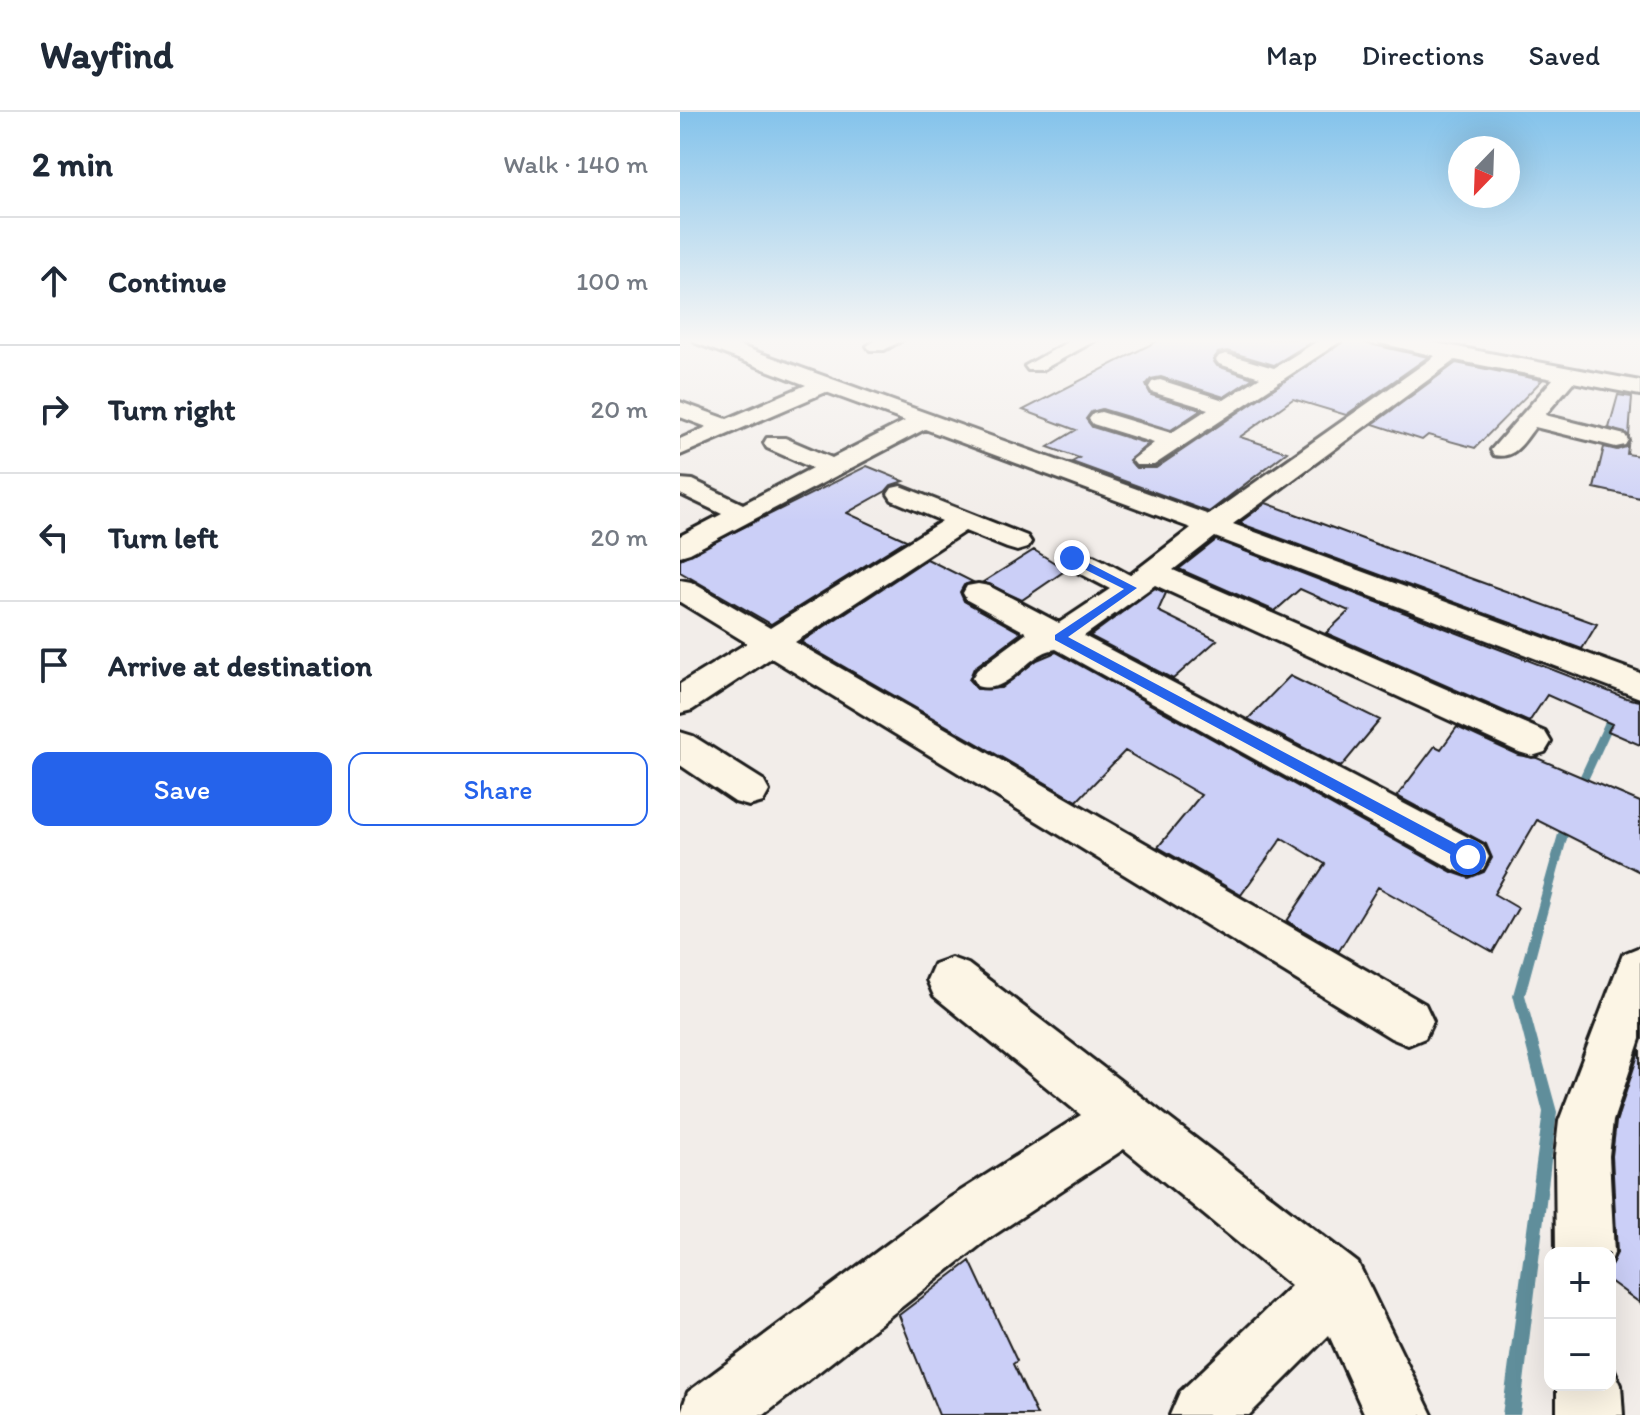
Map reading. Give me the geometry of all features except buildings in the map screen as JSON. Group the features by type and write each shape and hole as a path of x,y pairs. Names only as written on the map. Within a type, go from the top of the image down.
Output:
{"street":[{"path":"680,448 790,400"},
{"path":"869,400 1640,686"},
{"path":"1201,400 1224,407"},
{"path":"1145,460 1236,400"},
{"path":"989,678 1035,641 1059,638 1142,580 1387,400"},
{"path":"1503,450 1547,400"},
{"path":"680,409 728,427"},
{"path":"1101,419 1171,441"},
{"path":"1531,419 1616,440"},
{"path":"680,547 925,420"},
{"path":"776,443 833,468"},
{"path":"684,486 743,514"},
{"path":"901,494 1017,542"},
{"path":"680,701 963,520"},
{"path":"1072,558 1142,580 1532,742"},
{"path":"680,589 1408,1021"},
{"path":"978,593 1468,857"},
{"path":"680,746 749,791"},
{"path":"1585,1247 1582,1156 1586,1121 1640,969"},
{"path":"951,980 1337,1284 1399,1415"},
{"path":"711,1415 968,1219 1126,1117"},
{"path":"1203,1415 1337,1284"},
{"path":"1589,1391 1590,1415"}],"waterway":[{"path":"1578,791 1615,711"},
{"path":"1511,1415 1550,1112 1519,995 1567,820"}],"route":[{"path":"1072,558 1132,588 1059,638 1468,857"}]}
